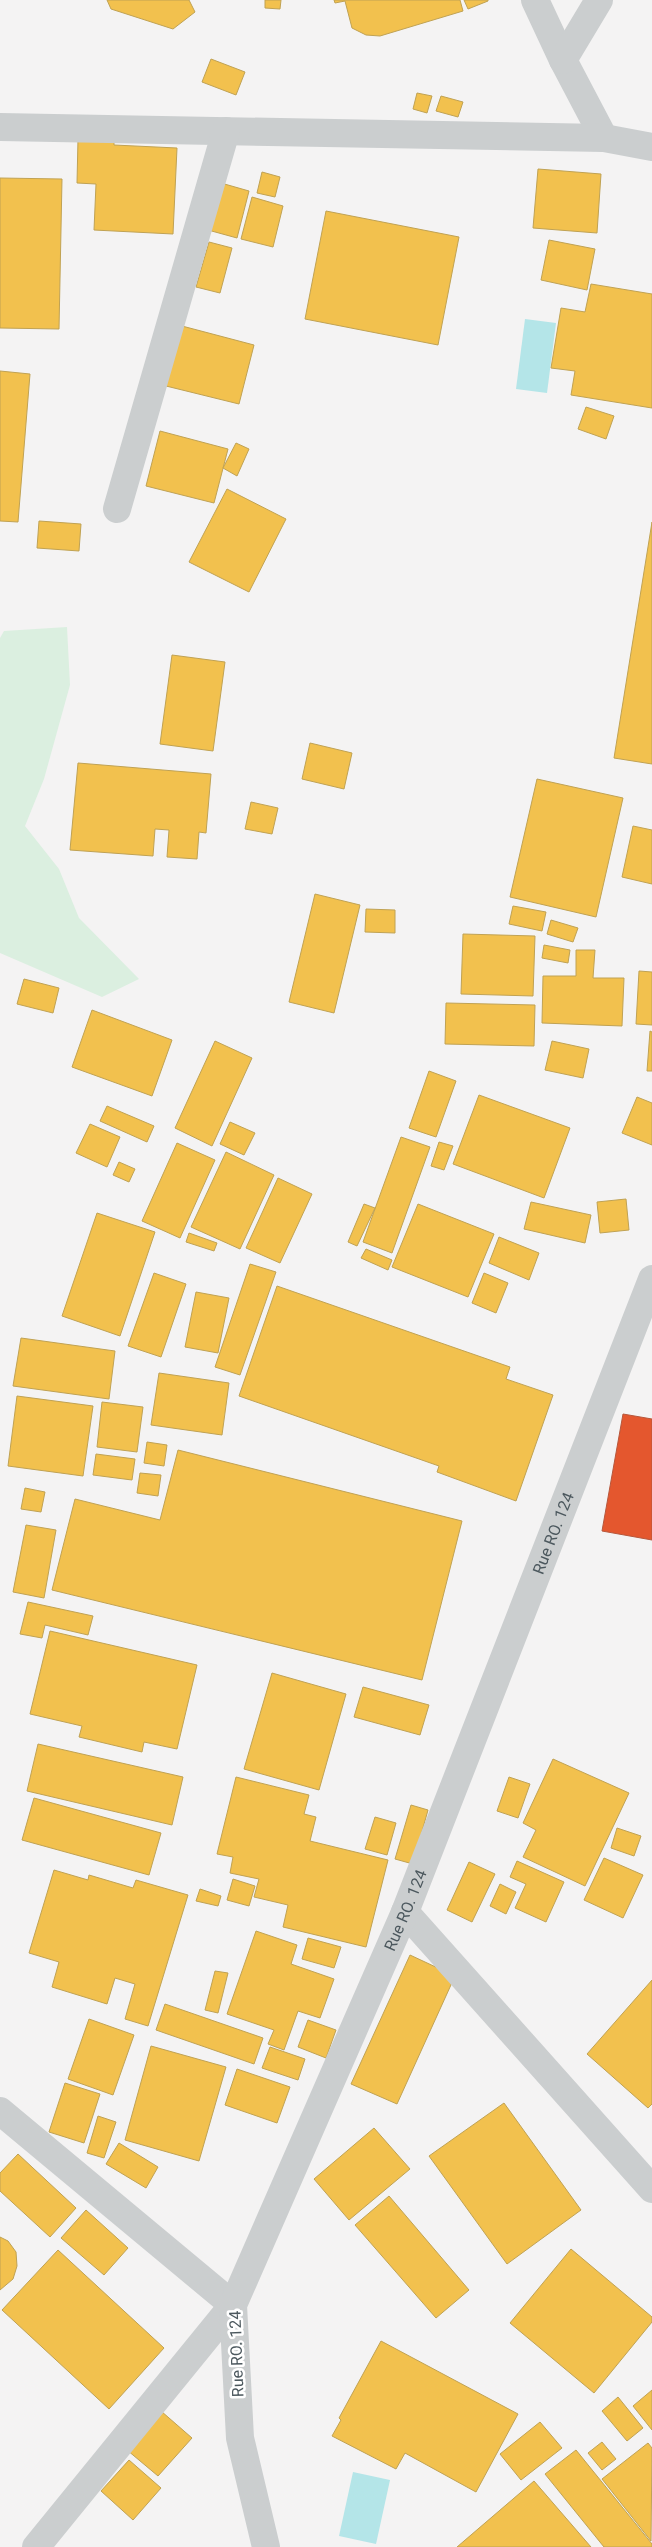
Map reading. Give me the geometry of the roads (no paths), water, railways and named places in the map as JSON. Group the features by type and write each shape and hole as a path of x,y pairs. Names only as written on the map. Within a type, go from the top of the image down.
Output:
{"street":[{"path":"535,0 563,60 604,138"},
{"path":"563,60 599,0"},
{"path":"0,127 604,138 652,148"},
{"path":"117,509 226,131"},
{"name":"Rue RO. 124","path":"266,2547 240,2438 233,2305 406,1912 652,1280"},
{"path":"406,1912 652,2189"},
{"path":"0,2111 233,2305 36,2547"}],"water":[{"path":"525,319 556,323 547,393 516,389"},
{"path":"353,2472 390,2480 376,2544 339,2536"}]}
